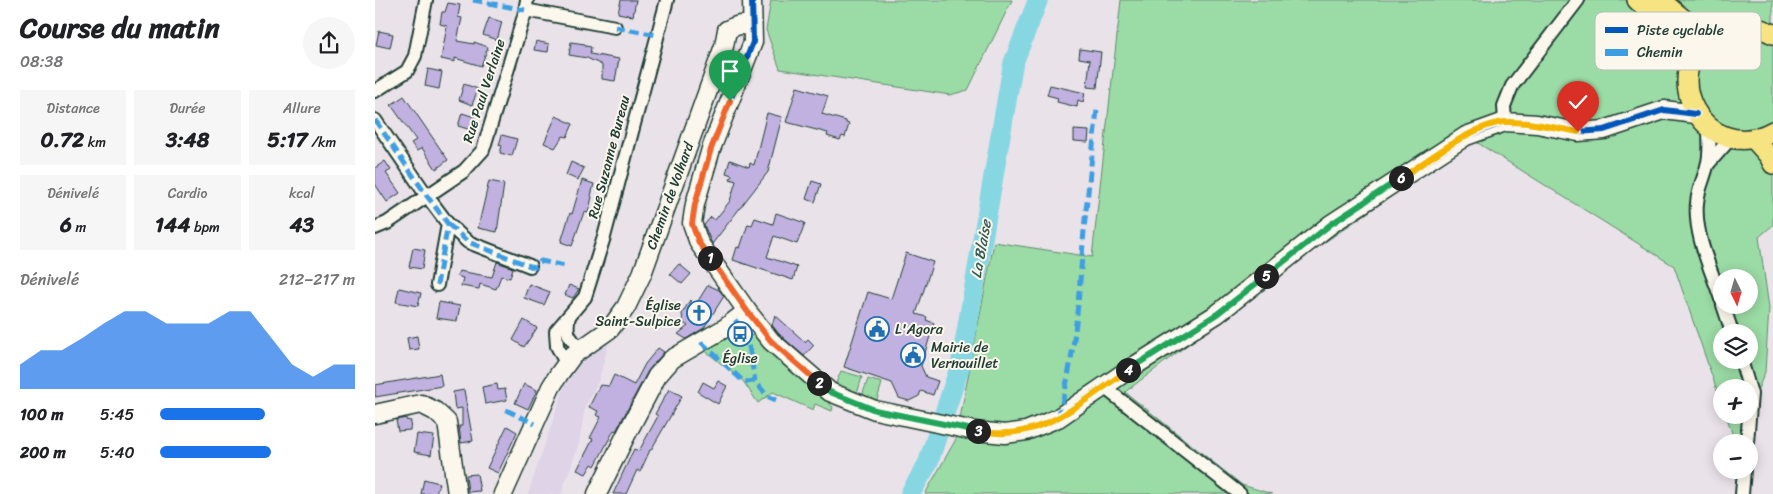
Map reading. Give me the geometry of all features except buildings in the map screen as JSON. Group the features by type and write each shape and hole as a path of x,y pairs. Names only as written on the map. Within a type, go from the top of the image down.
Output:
{"main road":[{"path":"1637,0 1650,12"},
{"path":"1660,0 1675,12"},
{"path":"1689,70 1687,87 1691,105 1696,114 1709,128 1731,138 1754,139 1773,131"},
{"path":"1754,139 1769,156 1773,164"}],"street":[{"path":"375,91 407,71 415,56 426,0"},
{"name":"Rue Suzanne Bureau","path":"566,363 557,346 556,331 585,297 667,0"},
{"name":"Chemin de Volhard","path":"752,0 753,42 711,149 695,204 692,224 699,243 747,311 771,341 830,392 875,410 975,431 1005,434 1026,431 1058,418 1217,314 1355,207 1465,136 1505,122"},
{"path":"1578,0 1512,86 1504,106 1505,122 1537,124 1578,132 1604,130 1665,110 1696,114"},
{"path":"526,5 615,27"},
{"name":"Rue Paul Verlaine","path":"375,228 387,223 464,171 483,150 526,5"},
{"name":"Chemin de Volhard","path":"503,494 551,386 566,363 617,322 635,290 724,46 727,30 736,25 745,24 752,27"},
{"path":"1665,110 1687,87"},
{"path":"375,120 447,224 468,242 531,266"},
{"path":"1709,128 1708,164 1699,189 1697,204 1702,240 1713,274"},
{"path":"1708,164 1731,138"},
{"path":"437,285 447,224"},
{"path":"597,494 657,376 672,359 725,328 747,311"},
{"path":"569,316 567,328 569,336 581,350"},
{"path":"1744,369 1751,394 1748,434"},
{"path":"1104,387 1240,494"},
{"path":"375,414 421,404 435,410 447,422 457,494"},
{"path":"1742,494 1743,479"}],"shaded area":[{"path":"609,341 599,380 585,407 579,443 561,494 528,494 568,376 582,358"}],"green space":[{"path":"771,0 1012,0 968,90 950,95 780,69 766,30"},
{"path":"1121,0 1773,0 1773,225 1759,237 1769,308 1765,372 1758,389 1758,379 1713,379 1674,266 1473,140 1312,251 1125,392 1242,485 1272,494 925,494 956,439 994,242 1092,257"},
{"path":"747,335 755,336 833,407 832,411 815,404 813,410 773,392 758,403 743,381 704,350 727,338"},
{"path":"841,371 862,377 858,391 854,393 838,386 836,383"},
{"path":"868,379 882,383 877,400 864,397 863,393"},
{"path":"1729,424 1743,424 1739,434 1732,434"}],"waterway":[{"name":"La Blaise","path":"910,494 928,463 961,363 1013,64 1038,0"}],"marked path":[{"path":"473,0 525,10"},
{"path":"615,27 657,35"},
{"path":"1058,418 1073,344 1097,110"},
{"path":"375,120 448,224 437,285"},
{"path":"448,224 468,242 530,266 535,267 541,261 565,266"},
{"path":"735,320 747,335 755,381"},
{"path":"701,342 744,382 755,381 767,396 776,400"},
{"path":"506,410 535,424"}],"cycle path":[{"path":"752,0 753,42 711,149 695,204 692,223 699,243 747,311 771,341 830,392 875,410 975,431 1005,434 1026,431 1058,418 1131,368 1217,314 1331,224 1466,136 1505,122 1537,124 1578,132 1604,130 1664,110 1696,114"}],"place":[{"name":"Église Saint-Sulpice","path":"699,313"},
{"name":"L'Agora","path":"877,329"},
{"name":"Église","path":"740,334"},
{"name":"Mairie de Vernouillet","path":"913,355"}],"route":[{"path":"730,101 711,149 695,204 692,224 699,243 747,311 771,341 830,392 851,402 903,417 975,431 1005,434 1026,431 1058,418 1131,368 1217,314 1331,224 1465,136 1505,122 1537,124 1578,132"}]}
